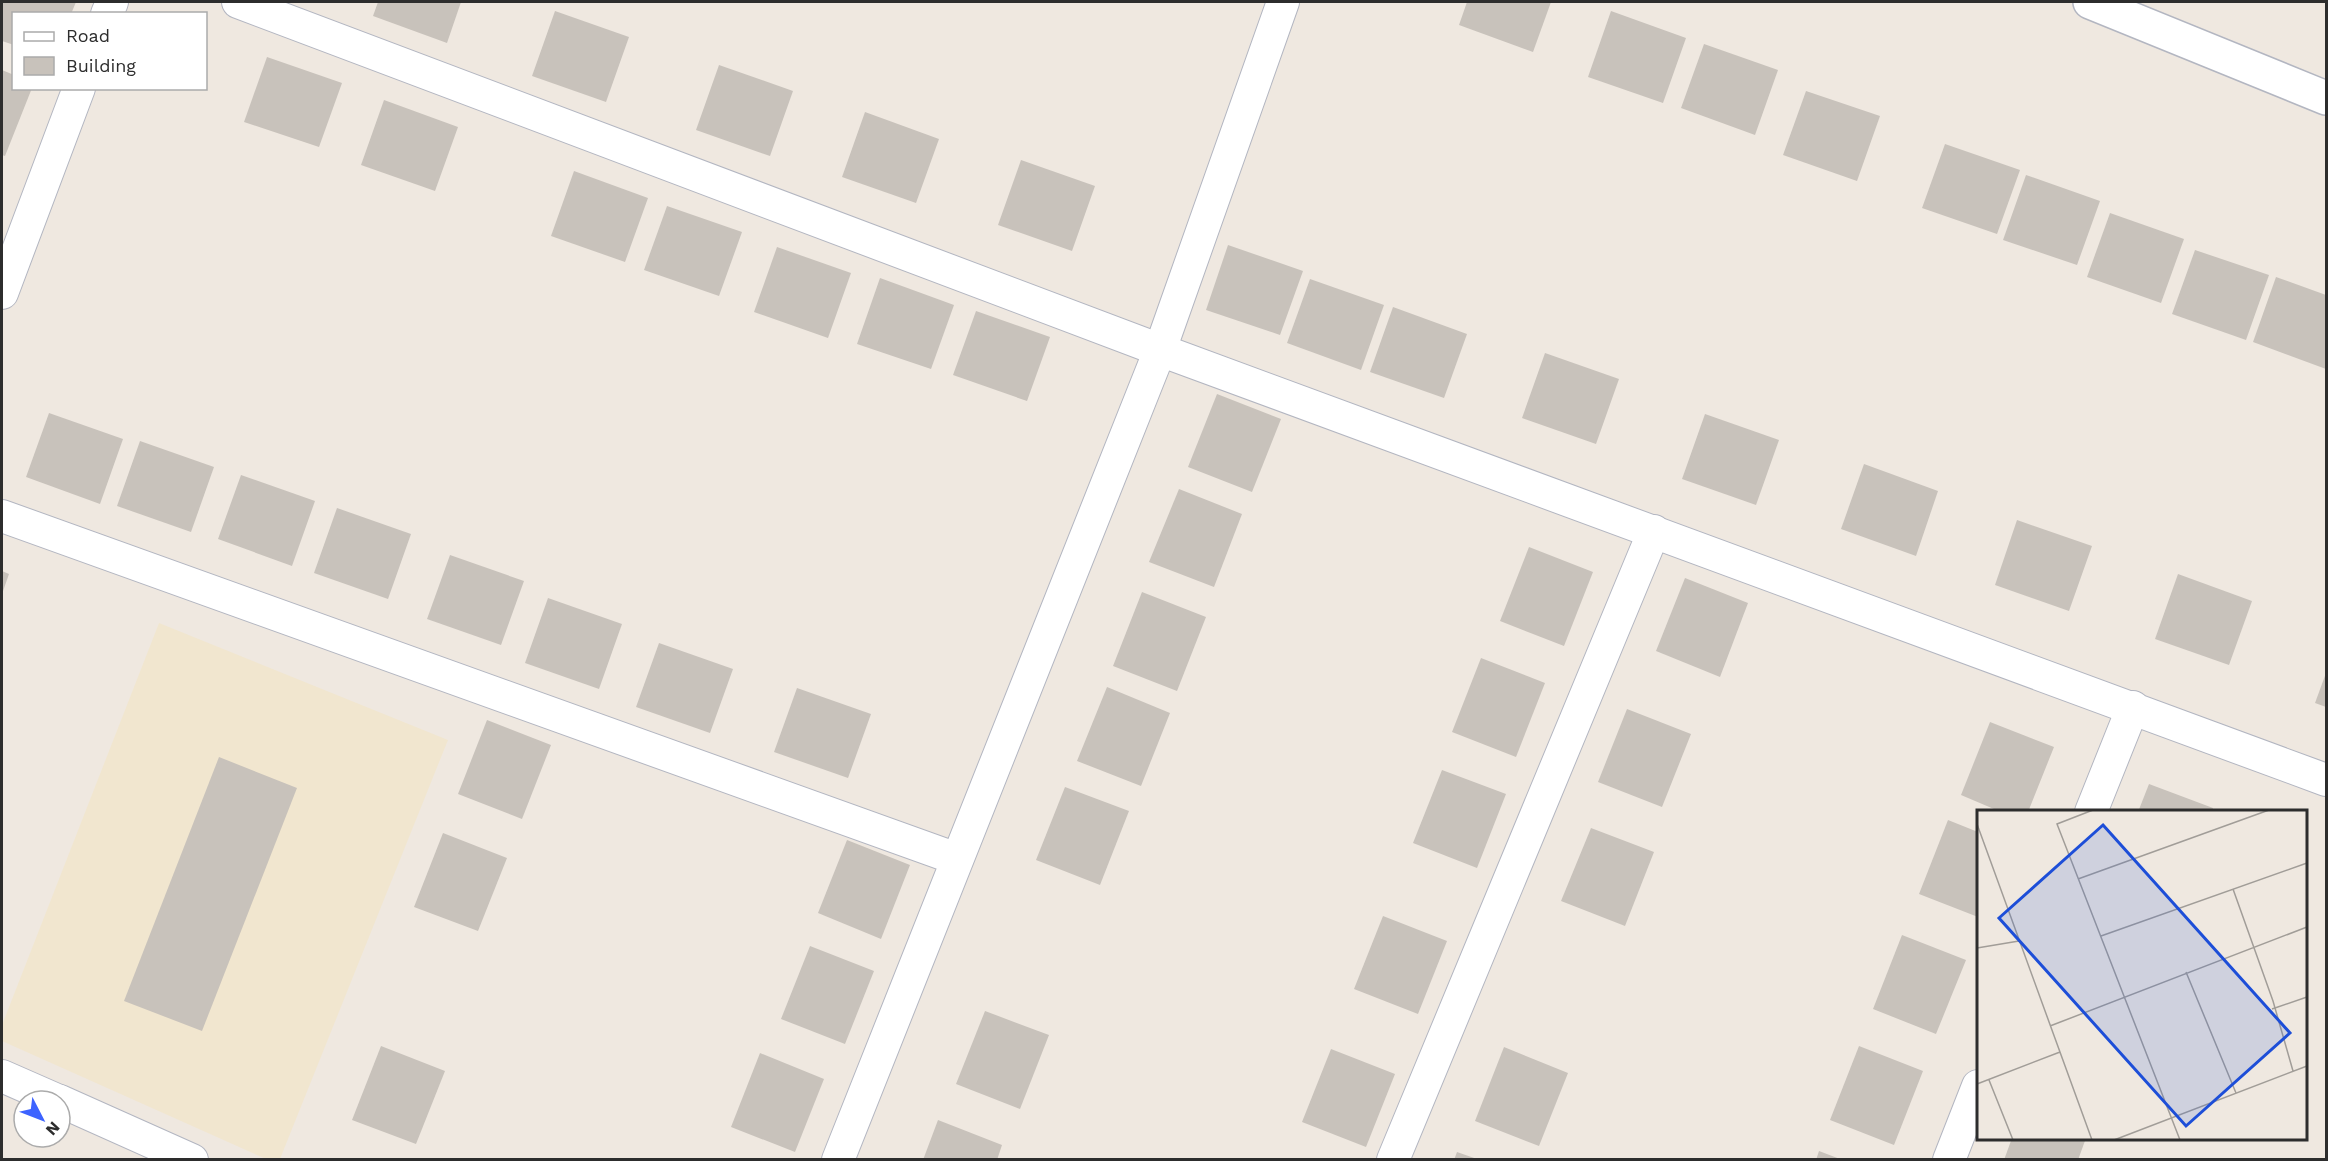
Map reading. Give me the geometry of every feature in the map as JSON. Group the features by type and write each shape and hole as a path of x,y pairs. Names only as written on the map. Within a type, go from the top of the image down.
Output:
{"street":[{"path":"238,2 1160,350 2326,780"},
{"path":"838,1160 1160,350 1282,2"},
{"path":"2090,2 2326,98"},
{"path":"2,293 78,90"},
{"path":"2,516 957,860"},
{"path":"1393,1160 1654,531"},
{"path":"2092,810 2133,707"},
{"path":"2,1076 32,1089"},
{"path":"1949,1160 1977,1089"},
{"path":"72,1107 192,1160"}],"shaded area":[{"path":"159,623 448,740 280,1159 266,1159 2,1041 2,1025"}],"building":[{"path":"2,2 76,2 72,12 12,12 12,44 2,41"},
{"path":"378,2 461,2 447,43 373,16"},
{"path":"1467,2 1551,2 1533,52 1459,25"},
{"path":"555,11 629,37 606,102 532,76"},
{"path":"1611,11 1686,38 1663,103 1588,77"},
{"path":"1704,44 1778,70 1755,135 1681,108"},
{"path":"267,57 342,83 319,147 244,122"},
{"path":"719,65 793,91 770,156 696,130"},
{"path":"2,70 12,74 12,90 31,90 5,156 2,155"},
{"path":"1806,91 1880,116 1857,181 1783,155"},
{"path":"384,100 458,127 435,191 361,165"},
{"path":"865,112 939,139 916,203 842,177"},
{"path":"1945,144 2020,170 1997,234 1922,208"},
{"path":"1021,160 1095,186 1072,251 998,225"},
{"path":"574,171 648,198 625,262 551,236"},
{"path":"2026,175 2100,201 2077,265 2003,240"},
{"path":"667,206 742,232 719,296 644,270"},
{"path":"2110,213 2184,239 2161,303 2087,277"},
{"path":"1228,245 1303,271 1280,335 1206,310"},
{"path":"777,247 851,273 828,338 754,312"},
{"path":"2195,250 2269,275 2246,340 2172,314"},
{"path":"2276,277 2326,295 2326,369 2253,342"},
{"path":"880,278 954,305 931,369 857,344"},
{"path":"1310,279 1384,305 1361,370 1287,343"},
{"path":"1393,307 1467,334 1444,398 1370,372"},
{"path":"976,311 1050,337 1027,401 953,375"},
{"path":"1545,353 1619,379 1596,444 1522,418"},
{"path":"1217,394 1281,419 1252,492 1188,467"},
{"path":"49,413 123,439 100,504 26,477"},
{"path":"1705,414 1779,440 1756,505 1682,479"},
{"path":"140,441 214,467 191,532 117,506"},
{"path":"1864,464 1938,491 1916,556 1841,529"},
{"path":"241,475 315,501 292,566 218,539"},
{"path":"1179,489 1242,514 1214,587 1149,562"},
{"path":"337,508 411,534 388,599 314,573"},
{"path":"2017,520 2092,546 2069,611 1995,585"},
{"path":"1529,547 1593,572 1564,646 1500,621"},
{"path":"450,555 524,581 501,645 427,619"},
{"path":"2,571 9,574 2,594"},
{"path":"2178,574 2252,601 2229,665 2155,639"},
{"path":"1685,578 1748,603 1720,677 1656,651"},
{"path":"1142,592 1206,617 1177,691 1113,666"},
{"path":"548,598 622,624 599,689 525,663"},
{"path":"659,643 733,669 710,733 636,707"},
{"path":"1481,658 1545,683 1516,757 1452,732"},
{"path":"2326,673 2326,707 2315,703"},
{"path":"1107,687 1170,713 1141,786 1077,761"},
{"path":"797,688 871,714 848,778 774,752"},
{"path":"1627,709 1691,734 1662,807 1598,782"},
{"path":"487,720 551,745 522,819 458,794"},
{"path":"1990,722 2054,747 2029,810 1996,810 1961,795"},
{"path":"219,757 297,788 202,1031 124,1001"},
{"path":"1442,770 1506,794 1477,868 1413,843"},
{"path":"2149,784 2213,808 2212,810 2139,810"},
{"path":"1065,787 1129,811 1100,885 1036,860"},
{"path":"1948,820 1977,832 1977,917 1919,894"},
{"path":"1591,828 1654,852 1625,926 1561,901"},
{"path":"443,833 507,858 478,931 414,907"},
{"path":"847,840 910,865 881,939 818,913"},
{"path":"1383,916 1447,941 1418,1014 1354,989"},
{"path":"1902,935 1966,960 1936,1034 1873,1009"},
{"path":"810,946 874,971 845,1044 781,1019"},
{"path":"985,1011 1049,1035 1020,1109 956,1084"},
{"path":"381,1046 445,1071 416,1144 352,1120"},
{"path":"1859,1046 1923,1071 1894,1145 1830,1120"},
{"path":"1504,1047 1568,1073 1539,1146 1475,1121"},
{"path":"1331,1049 1395,1074 1366,1147 1302,1122"},
{"path":"760,1053 824,1079 795,1152 731,1127"},
{"path":"938,1120 1002,1145 997,1160 923,1160"},
{"path":"2011,1140 2085,1140 2078,1160 2004,1160"},
{"path":"1819,1151 1840,1159 1840,1160 1816,1160"},
{"path":"1457,1152 1477,1159 1477,1160 1454,1160"}]}
